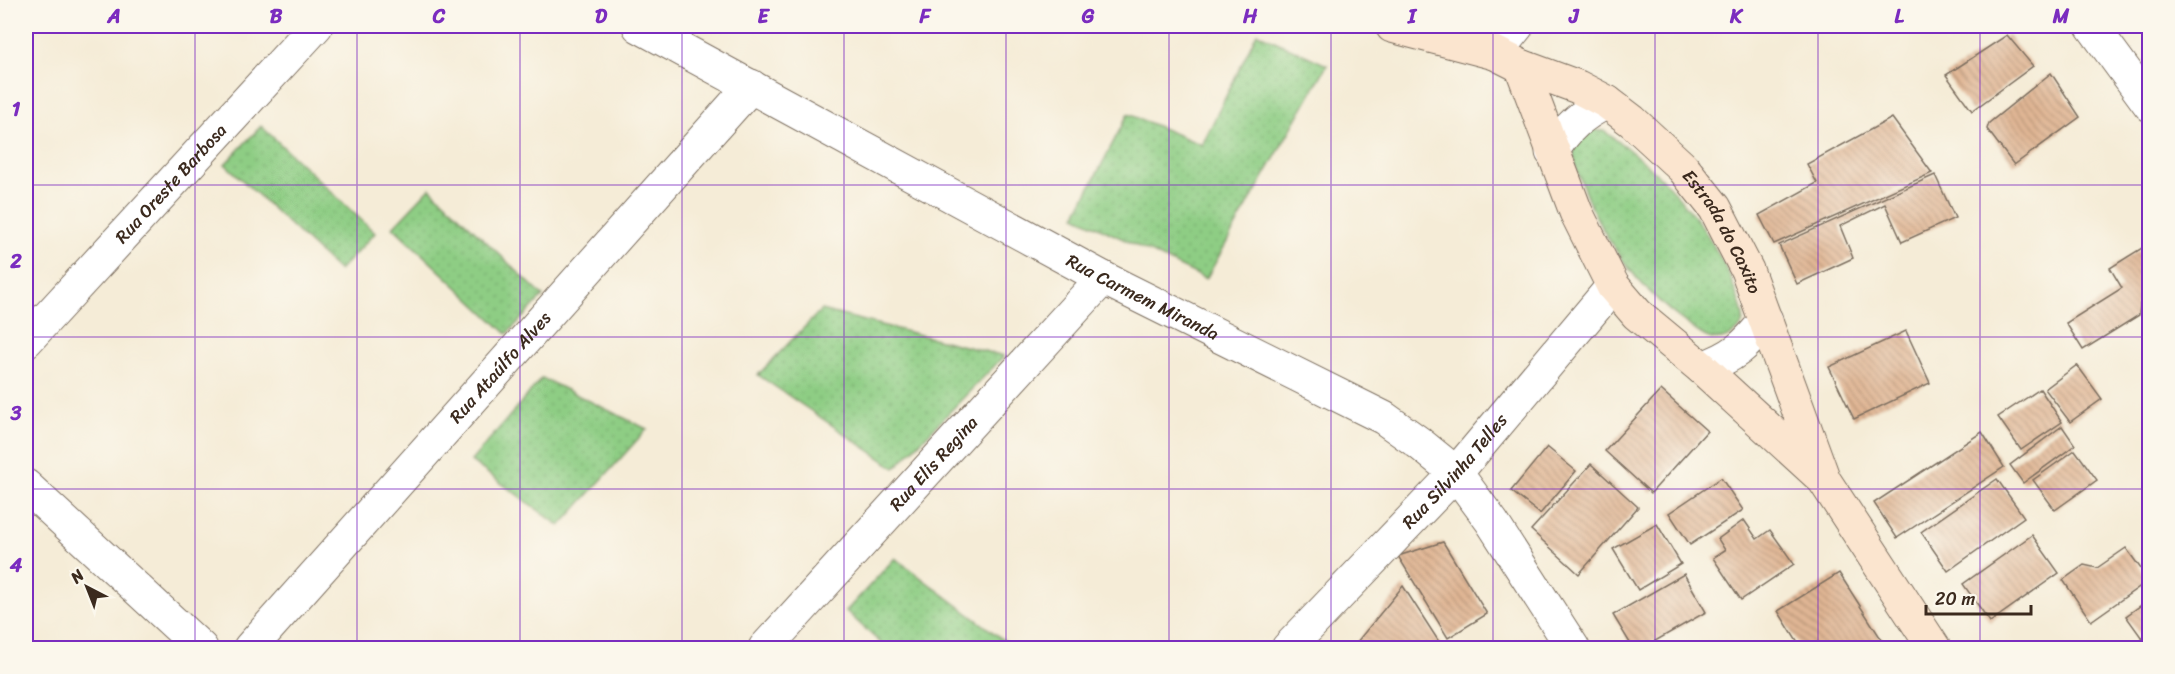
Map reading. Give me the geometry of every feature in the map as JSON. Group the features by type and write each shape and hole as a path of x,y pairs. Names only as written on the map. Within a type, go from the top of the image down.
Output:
{"main road":[{"name":"Estrada do Caxito","path":"1392,26 1508,60 1578,87 1607,102 1632,121 1683,168 1715,208 1747,270 1824,480 1934,648"},
{"name":"Estrada do Caxito","path":"1508,60 1552,152 1576,212 1613,286 1637,314 1702,368 1824,480"}],"street":[{"name":"Rua Oreste Barbosa","path":"26,341 316,26"},
{"name":"Rua Carmem Miranda","path":"639,26 1103,278 1384,418 1456,473 1492,522 1573,648"},
{"path":"1508,60 1517,26"},
{"path":"2092,26 2150,105"},
{"name":"Rua Ataúlfo Alves","path":"250,648 751,86"},
{"path":"1552,152 1563,134 1576,121 1607,102"},
{"name":"Rua Elis Regina","path":"765,648 1103,278"},
{"name":"Rua Silvinha Telles","path":"1288,648 1456,473 1613,286"},
{"path":"1702,368 1724,360 1740,350 1766,320"},
{"path":"26,486 201,648"}],"green space":[{"path":"1257,33 1327,65 1206,279 1075,216 1128,114 1202,145"},
{"path":"261,126 375,233 339,271 225,164"},
{"path":"1594,130 1604,131 1646,164 1683,201 1699,222 1726,268 1741,308 1743,318 1741,327 1732,335 1722,339 1712,339 1695,330 1651,294 1609,240 1588,199 1574,159 1578,141"},
{"path":"430,188 543,296 507,334 393,227"},
{"path":"821,310 1004,356 895,468 758,375"},
{"path":"542,378 647,429 560,526 471,461"},
{"path":"895,558 1014,648 886,648 846,611"}],"building":[{"path":"2007,35 2033,66 1972,111 1946,75"},
{"path":"2051,73 2080,117 2014,165 1987,129 1989,123"},
{"path":"1892,118 1932,173 1774,244 1759,215 1817,183 1807,164"},
{"path":"1935,175 1955,218 1902,242 1885,204 1840,226 1853,258 1797,284 1779,245"},
{"path":"2150,243 2150,298 2140,304 2139,315 2083,350 2066,323 2122,288 2110,268"},
{"path":"1906,331 1930,383 1854,419 1829,367"},
{"path":"2077,365 2102,399 2070,422 2045,389"},
{"path":"2040,389 2062,422 2021,450 1998,417"},
{"path":"1661,390 1707,431 1651,493 1605,451"},
{"path":"2062,426 2075,445 2023,483 2010,465"},
{"path":"1982,432 2004,467 1897,538 1874,503"},
{"path":"1547,447 1576,471 1540,514 1511,491"},
{"path":"2075,450 2097,480 2055,510 2033,480"},
{"path":"1591,464 1638,507 1579,574 1531,530"},
{"path":"1721,478 1743,510 1690,545 1669,513"},
{"path":"1997,479 2024,517 1948,571 1921,532"},
{"path":"1744,520 1757,539 1770,530 1794,564 1741,600 1713,558 1725,550 1718,539"},
{"path":"1657,524 1681,564 1638,590 1613,549"},
{"path":"2032,535 2059,573 1990,622 1963,584"},
{"path":"1443,542 1487,614 1448,638 1398,556"},
{"path":"2126,548 2149,580 2091,621 2063,580 2084,565 2097,568"},
{"path":"1839,573 1887,648 1801,648 1778,611"},
{"path":"1684,574 1706,612 1643,648 1633,648 1613,615"},
{"path":"1403,586 1443,648 1359,648 1356,643"},
{"path":"2150,599 2150,648 2149,648 2126,616"}]}
